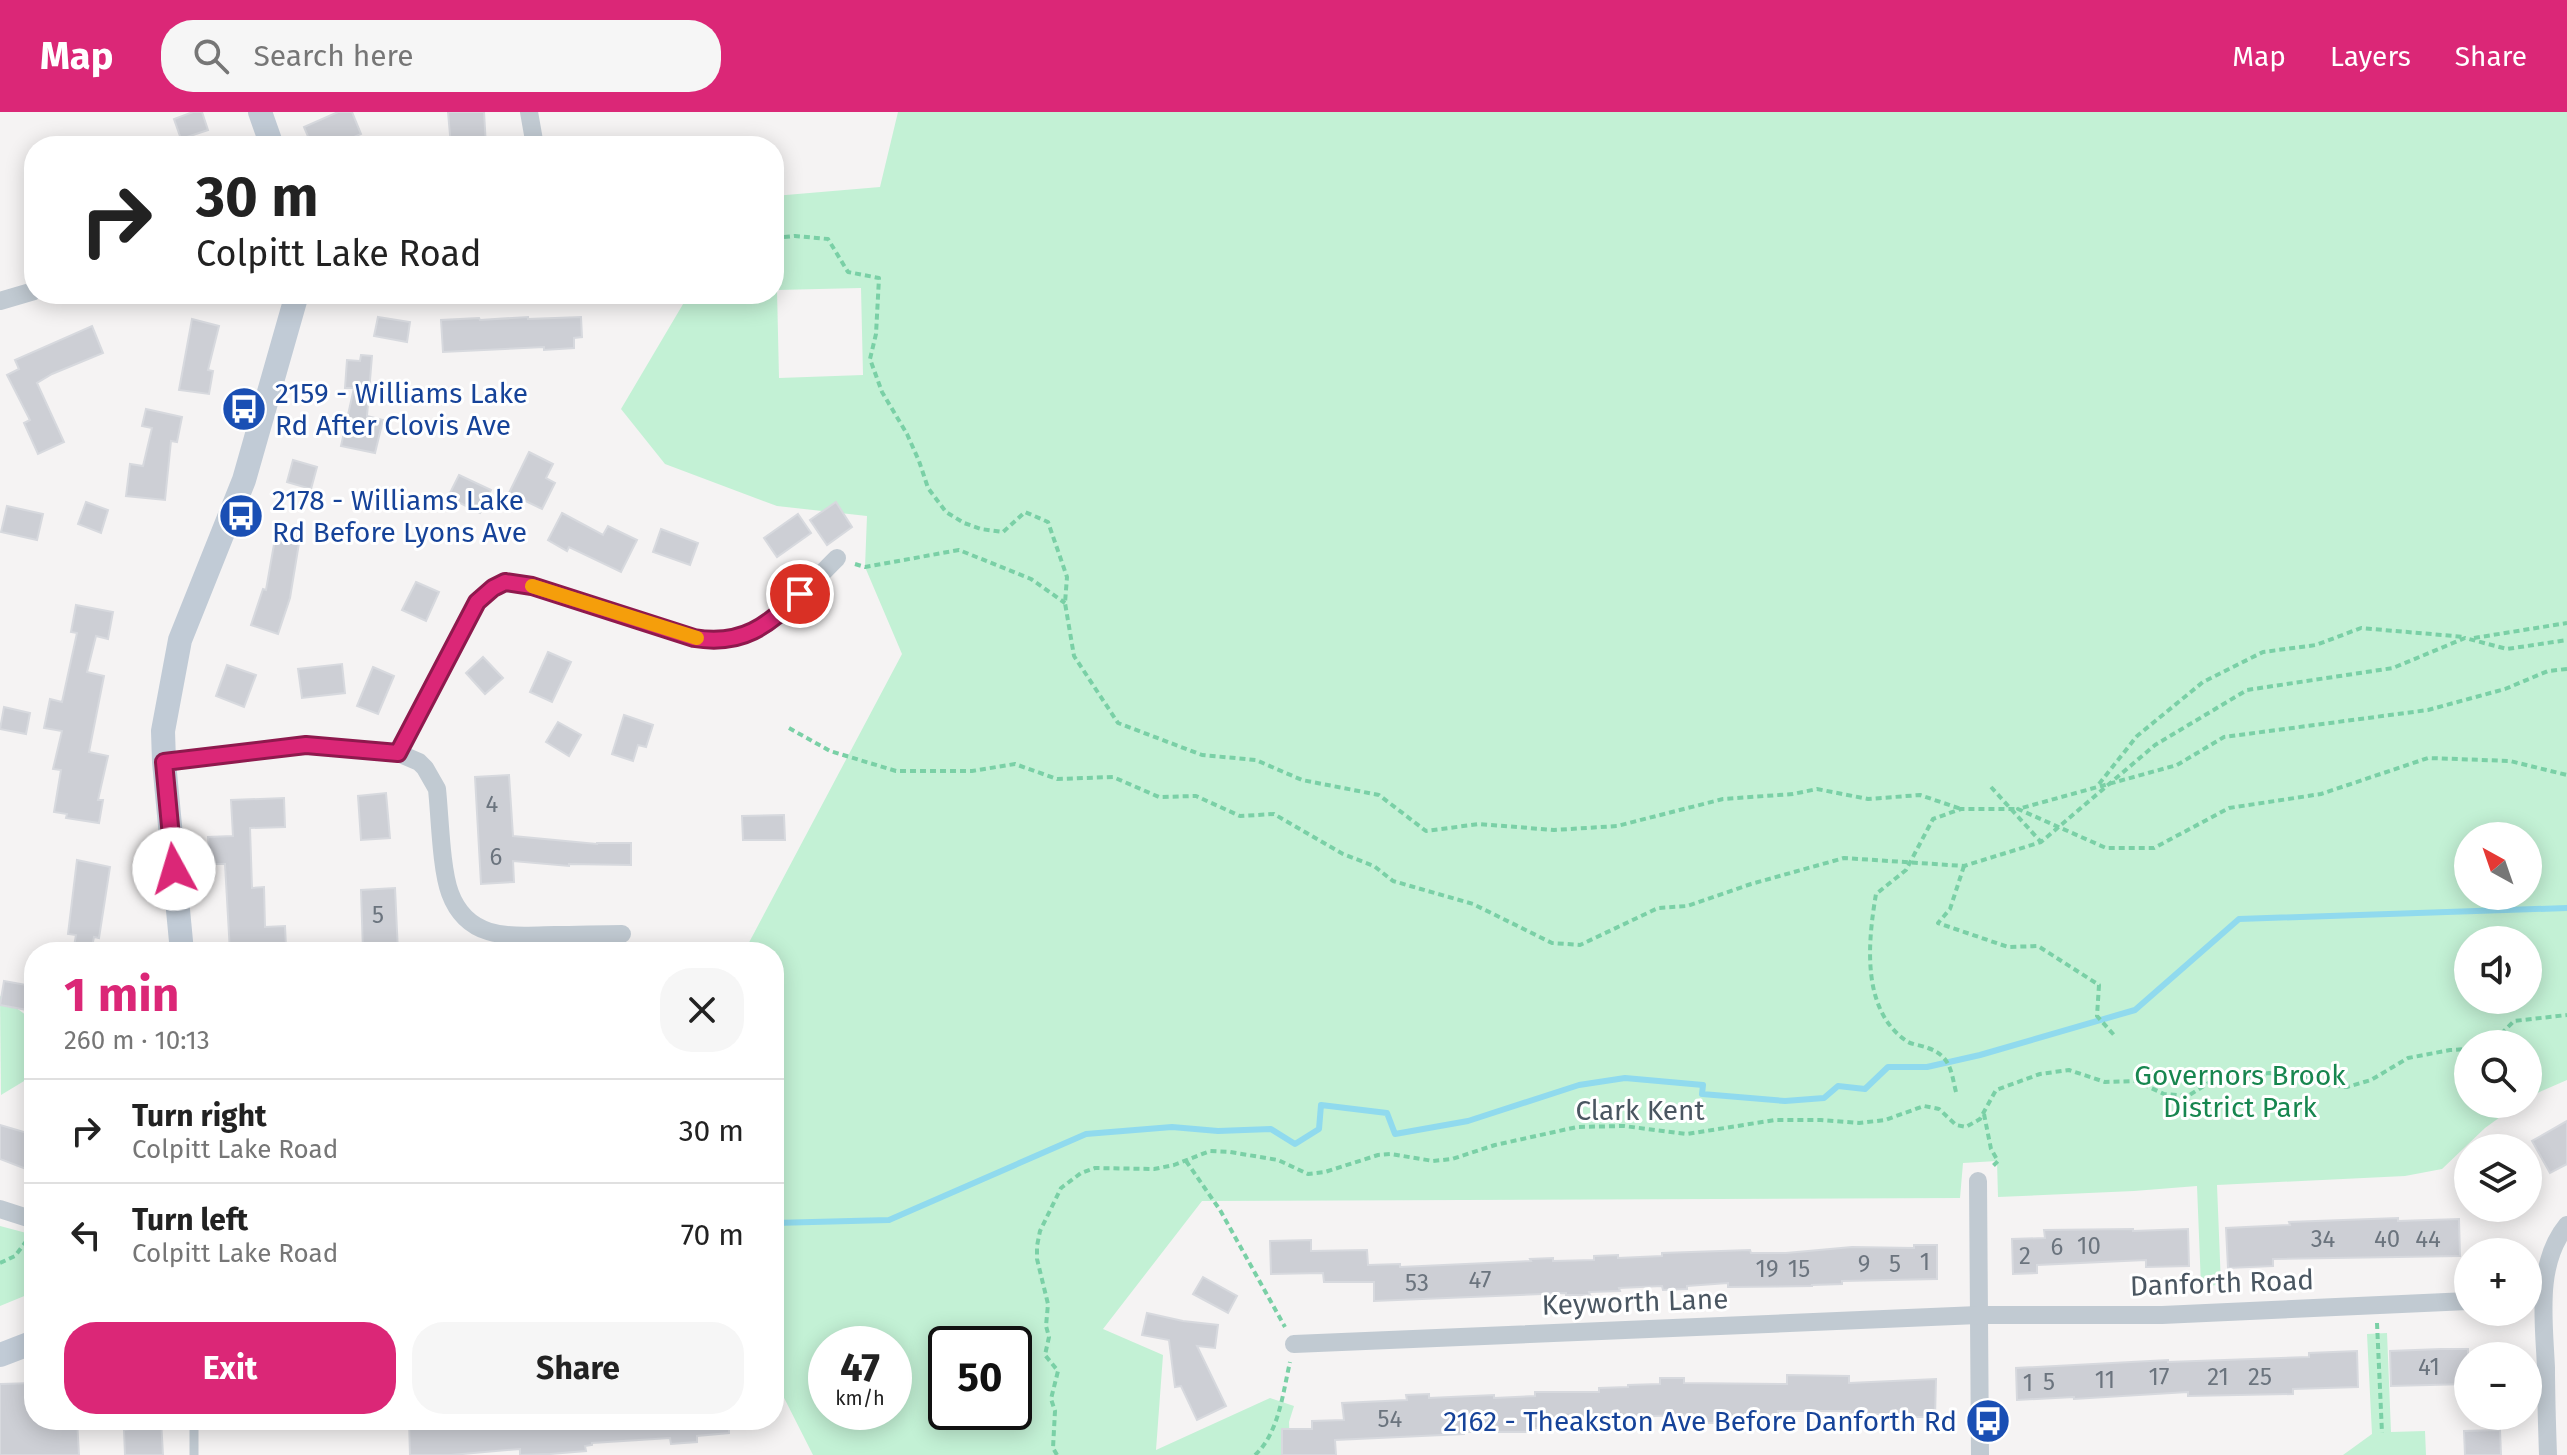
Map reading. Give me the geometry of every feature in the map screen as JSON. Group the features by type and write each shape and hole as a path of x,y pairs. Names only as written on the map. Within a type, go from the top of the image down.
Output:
{"main road":[{"path":"260,112 268,136"},
{"path":"181,942 163,731 180,640 244,480 294,304"},
{"path":"0,1355 24,1346"}],"street":[{"path":"529,112 533,136"},
{"path":"0,301 24,294"},
{"path":"398,753 477,602 499,584 510,582 532,586 694,638 722,640 750,634 761,628 782,612 837,558"},
{"path":"164,762 306,745 398,753 419,762 434,780 447,886 454,904 467,919 483,930 503,936 622,934"},
{"path":"1978,1181 1980,1455"},
{"path":"0,1209 24,1217"},
{"path":"2542,1280 2556,1241 2567,1225"},
{"name":"Danforth Road","path":"1978,1315 2162,1315 2454,1302"},
{"name":"Keyworth Lane","path":"1294,1344 1978,1315"},
{"path":"2538,1326 2548,1455"}],"lane":[{"path":"194,1430 194,1455"}],"path":[{"path":"784,237 828,239 848,272 879,278 876,334 870,359 882,392 913,447 928,488 946,512 981,529 1003,532 1025,512 1048,522 1067,577 1065,603 1074,656 1118,723 1202,755 1256,760 1302,780 1379,795 1426,831 1479,824 1554,830 1602,827 1649,819 1723,799 1793,794 1817,789 1868,799 1920,795 1961,809 2018,809 2177,765 2224,737 2428,710 2505,689 2548,671 2567,669"},
{"path":"837,558 865,567 959,550 1031,579 1065,603"},
{"path":"2098,786 2137,736 2203,682 2263,652 2316,645 2361,628 2481,639 2567,623"},
{"path":"789,728 830,751 896,771 972,771 1015,764 1057,779 1113,777 1159,797 1196,796 1240,816 1274,814 1343,854 1374,866 1393,881 1473,904 1552,943 1580,945 1658,908 1687,906 1844,858 1964,866 2041,842 2155,745 2247,690 2393,668 2465,638 2507,649 2567,640"},
{"path":"2018,809 2106,848 2154,848 2229,808 2321,794 2428,758 2510,761 2567,775"},
{"path":"1991,787 2041,842"},
{"path":"1956,1092 1949,1062 1931,1048 1907,1042 1886,1021 1874,995 1870,951 1876,894 1906,870 1933,819 1961,809"},
{"path":"1964,866 1950,909 1938,923 2008,947 2038,946 2050,953 2099,985 2097,1016 2114,1035"},
{"path":"2505,1030 2514,1021 2567,1015"},
{"name":"Clark Kent","path":"1057,1455 1053,1448 1055,1411 1051,1399 1058,1371 1045,1355 1049,1337 1046,1326 1048,1304 1037,1259 1037,1246 1040,1231 1061,1188 1081,1173 1095,1168 1154,1169 1210,1151 1278,1160 1308,1174 1391,1154 1433,1161 1452,1159 1495,1145 1577,1127 1624,1126 1687,1134 1775,1120 1859,1123 1885,1120 1924,1106 1939,1109 1956,1125 1966,1127 1980,1119 1996,1090 2056,1070 2081,1072 2105,1082 2136,1081 2164,1094 2188,1096 2210,1082 2269,1073 2300,1075 2328,1085 2347,1087 2371,1080 2408,1058 2454,1050"},
{"path":"1978,1181 1998,1161 1991,1149 1983,1110"},
{"path":"1186,1161 1220,1210 1294,1344 1281,1404 1268,1438 1255,1455"},
{"path":"0,1263 15,1256 24,1245"},
{"path":"2376,1305 2382,1433"}],"green space":[{"name":"Governors Brook District Park","path":"898,112 2567,112 2567,1080 2542,1091 2542,1030 2454,1030 2454,1118 2499,1118 2479,1134 2454,1134 2454,1158 2442,1169 2405,1176 2217,1185 2221,1285 2201,1286 2197,1186 1998,1197 1997,1161 1963,1163 1960,1198 1202,1201 1103,1329 1163,1355 1156,1450 1270,1398 1294,1406 1289,1422 1290,1455 813,1455 784,1398 784,942 749,942 902,654 865,567 867,516 777,506 665,464 621,409 683,304 777,304 779,378 863,375 861,288 784,290 784,195 880,187"},
{"path":"0,996 24,1014 24,1081 1,1095"},
{"path":"0,1226 24,1232 24,1296 0,1306"},
{"path":"2387,1333 2391,1432 2425,1431 2426,1455 2343,1455 2372,1434 2367,1334"}],"building":[{"path":"202,112 208,130 180,136 174,119"},
{"path":"338,112 352,112 361,134 308,136 304,127"},
{"path":"448,112 484,112 485,136 450,136"},
{"path":"378,317 410,322 407,342 374,336"},
{"path":"581,317 582,337 574,338 574,348 443,352 441,320"},
{"path":"192,319 219,326 208,370 213,371 209,394 179,390"},
{"path":"92,326 103,353 37,383 64,442 38,454 24,423 30,420 7,375 19,369 15,360"},
{"path":"361,355 372,356 367,416 383,420 375,453 341,446 354,388 345,388 347,360 360,361"},
{"path":"146,409 182,417 177,442 171,441 165,500 126,496 130,464 143,466 152,428 142,426"},
{"path":"529,452 553,464 546,478 555,483 542,509 509,493"},
{"path":"293,460 317,467 311,489 287,482"},
{"path":"459,475 491,490 480,513 448,497"},
{"path":"86,502 108,510 101,533 78,524"},
{"path":"836,502 852,527 827,545 810,520"},
{"path":"7,506 43,514 37,540 1,532"},
{"path":"562,513 603,535 608,526 637,540 621,572 569,547 567,551 548,540"},
{"path":"798,514 811,533 777,557 764,538"},
{"path":"661,529 698,543 690,565 653,552"},
{"path":"276,533 300,537 290,598 278,634 251,625 263,589 266,590"},
{"path":"416,582 439,592 426,621 402,610"},
{"path":"76,605 113,612 108,639 96,636 87,672 104,676 89,752 108,756 98,800 103,800 99,823 66,818 67,814 54,812 61,770 53,769 62,731 44,728 50,699 62,702 77,633 71,632"},
{"path":"548,652 571,662 552,702 530,692"},
{"path":"483,657 503,678 485,694 466,673"},
{"path":"342,664 345,693 302,698 298,669"},
{"path":"227,665 256,675 244,707 216,696"},
{"path":"373,667 394,676 378,714 357,706"},
{"path":"4,707 30,713 26,734 0,729"},
{"path":"624,715 653,725 646,747 638,745 633,761 612,754"},
{"path":"558,722 581,735 569,756 546,742"},
{"path":"509,775 513,836 597,844 631,843 631,865 569,866 513,861 514,882 481,884 475,777"},
{"path":"386,793 390,838 361,840 358,796"},
{"path":"284,798 285,827 250,828 252,888 264,887 265,927 285,926 286,942 229,942 225,864 210,864 208,837 233,836 231,800"},
{"path":"784,815 785,840 743,840 742,816"},
{"path":"77,860 110,867 99,938 94,937 93,942 75,942 76,935 68,934"},
{"path":"395,888 398,942 363,942 361,890"},
{"path":"4,981 24,985 24,1009 0,1005"},
{"path":"2567,1121 2567,1164 2550,1173 2542,1159 2542,1135"},
{"path":"0,1125 24,1132 24,1168 0,1159"},
{"path":"2454,1219 2454,1222 2459,1222 2460,1238 2454,1238 2454,1256 2273,1259 2273,1266 2228,1268 2226,1228 2290,1225 2289,1222"},
{"path":"2188,1229 2189,1266 2146,1267 2146,1260 2102,1262 2037,1265 2037,1273 2013,1274 2012,1239 2045,1238 2044,1230"},
{"path":"1311,1240 1311,1251 1367,1250 1368,1265 1400,1264 1400,1267 1553,1258 1553,1261 1594,1260 1594,1256 1618,1255 1618,1258 1662,1256 1662,1253 1750,1250 1751,1253 1786,1253 1852,1247 1914,1248 1914,1245 1937,1245 1937,1279 1842,1281 1842,1284 1812,1286 1728,1287 1728,1283 1687,1286 1687,1289 1663,1290 1662,1286 1619,1288 1620,1291 1589,1292 1590,1295 1566,1293 1374,1301 1374,1282 1324,1282 1323,1273 1271,1274 1270,1241"},
{"path":"1203,1277 1237,1296 1228,1313 1193,1294"},
{"path":"1147,1313 1218,1325 1215,1348 1197,1346 1226,1406 1197,1420 1181,1386 1175,1387 1169,1340 1142,1335"},
{"path":"2454,1349 2454,1384 2391,1386 2390,1351"},
{"path":"2357,1351 2358,1387 2293,1389 2293,1394 2188,1396 2188,1392 2017,1400 2016,1368 2309,1357 2309,1353"},
{"path":"1787,1375 1849,1376 1849,1383 1936,1379 1935,1417 1850,1414 1850,1411 1778,1411 1778,1419 1692,1423 1692,1415 1653,1416 1653,1419 1590,1422 1590,1428 1529,1428 1529,1432 1464,1432 1335,1440 1336,1455 1282,1455 1282,1429 1312,1429 1312,1421 1344,1420 1342,1403 1407,1400 1406,1395 1429,1394 1429,1398 1494,1395 1494,1398 1535,1396 1535,1392 1599,1392 1599,1388 1660,1384 1660,1378 1684,1378 1684,1383 1787,1384"},
{"path":"24,1383 24,1430 78,1430 79,1455 0,1455 0,1384"},
{"path":"124,1430 162,1430 163,1455 125,1455"},
{"path":"409,1430 729,1430 729,1433 697,1436 697,1442 671,1444 670,1438 592,1443 585,1446 586,1451 550,1454 520,1455 520,1449 410,1455"},
{"path":"2500,1430 2501,1455 2465,1455 2464,1431"}],"waterway":[{"path":"784,1223 889,1220 1086,1134 1172,1127 1218,1131 1271,1129 1295,1144 1319,1129 1321,1105 1387,1113 1395,1134 1468,1121 1579,1085 1625,1078 1703,1085 1702,1094 1785,1101 1824,1098 1838,1086 1865,1089 1888,1067 1927,1067 1980,1055 2135,1010 2239,919 2567,908"}],"slow traffic":[{"path":"532,586 697,638"}],"place":[{"name":"2159 - Williams Lake Rd After Clovis Ave","path":"244,409"},
{"name":"2178 - Williams Lake Rd Before Lyons Ave","path":"241,516"},
{"name":"2162 - Theakston Ave Before Danforth Rd","path":"1988,1421"}],"route":[{"path":"174,869 164,762 306,745 398,753 477,602 499,584 510,582 532,586 694,638 709,640 750,634 782,612 800,594"}]}
